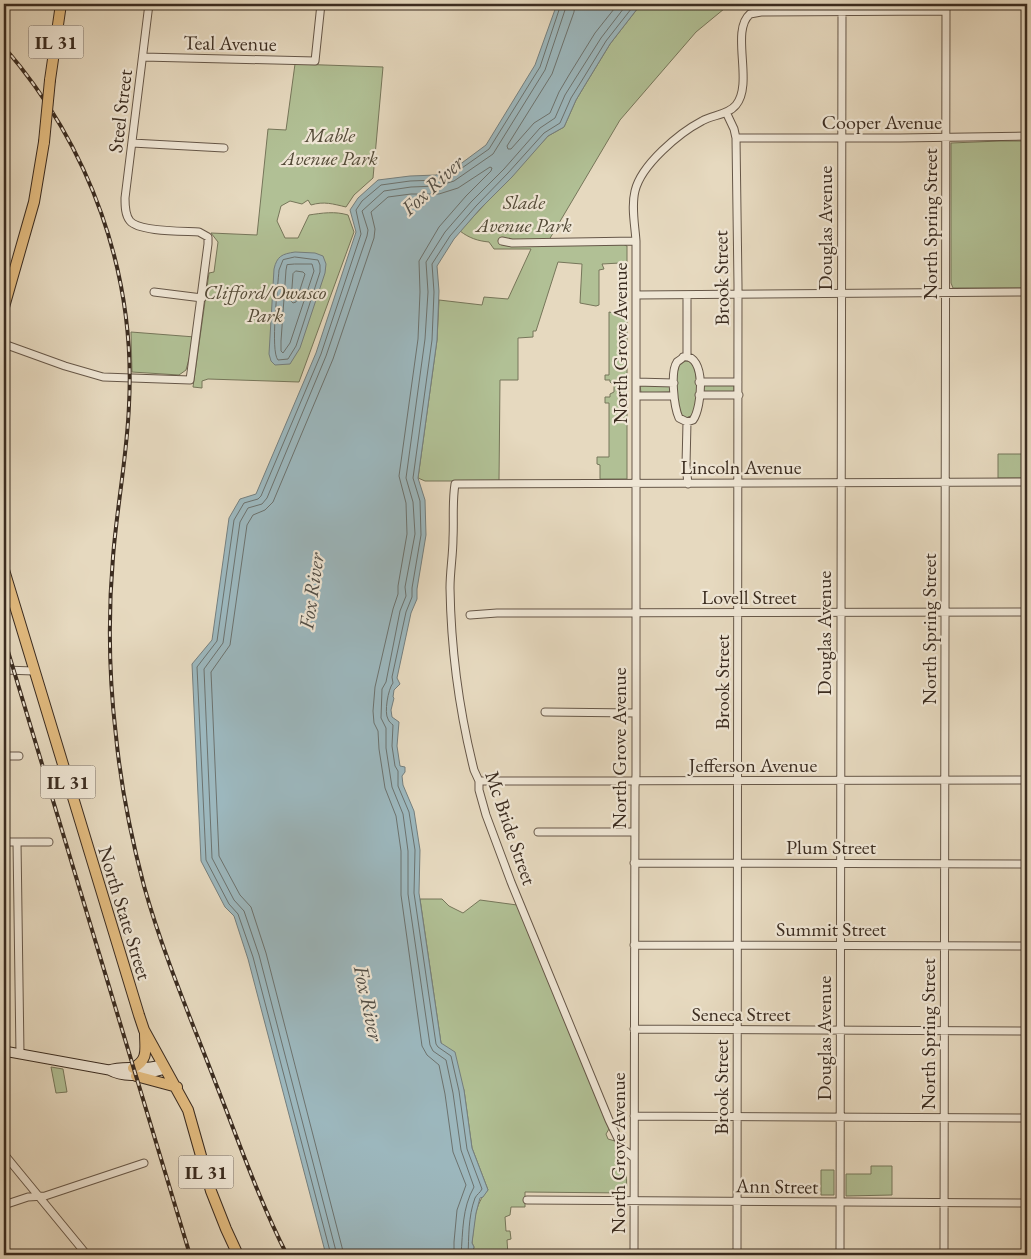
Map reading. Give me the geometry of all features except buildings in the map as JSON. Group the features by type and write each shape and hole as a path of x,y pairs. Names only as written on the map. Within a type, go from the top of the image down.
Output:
{"main road":[{"name":"IL 31","path":"4,307 34,202 44,142 50,80 62,4"},
{"name":"North State Street","path":"4,570 144,1030 188,1110 218,1211 238,1255"},
{"path":"144,1030 145,1056 135,1072 177,1087"}],"street":[{"name":"Steel Street","path":"149,4 125,198 127,216 130,222 141,228 199,232 208,237 202,298"},
{"name":"Teal Avenue","path":"143,57 315,61 321,4"},
{"path":"726,112 736,106 742,93 742,24 748,15 753,12 842,12 946,8"},
{"name":"North Spring Street","path":"944,1255 946,8"},
{"name":"Douglas Avenue","path":"840,1255 842,12"},
{"name":"Brook Street","path":"726,112 736,138 738,295 737,1255"},
{"name":"North Grove Avenue","path":"634,1255 636,240 634,196 638,181 657,157 685,132 703,120 726,112"},
{"name":"Cooper Avenue","path":"736,138 1027,136"},
{"path":"132,142 224,148"},
{"path":"502,240 512,243 636,240"},
{"path":"4,344 65,366 103,377 190,380 202,298 154,292"},
{"path":"636,295 1027,292"},
{"path":"687,295 687,357"},
{"path":"687,357 697,363 699,395 697,414 691,421 687,422 679,418 676,411 674,383 677,362 687,357"},
{"path":"636,382 674,383"},
{"path":"699,382 738,382"},
{"path":"699,395 738,395"},
{"path":"636,396 674,396"},
{"path":"687,422 686,465 688,484"},
{"name":"Lincoln Avenue","path":"455,484 946,484 1027,482"},
{"name":"Mc Bride Street","path":"455,484 452,502 453,539 450,586 453,653 470,757 479,781 479,790 486,815 511,882 609,1120 623,1148 634,1158"},
{"name":"Lovell Street","path":"470,614 1027,612"},
{"path":"4,670 34,670"},
{"path":"545,712 636,713"},
{"path":"4,756 18,756"},
{"name":"Jefferson Avenue","path":"479,781 1027,780"},
{"path":"538,832 634,832"},
{"path":"4,842 49,842"},
{"path":"17,842 20,1054"},
{"name":"Plum Street","path":"634,863 1027,864"},
{"name":"Summit Street","path":"634,945 1027,946"},
{"name":"Seneca Street","path":"634,1029 1027,1031"},
{"path":"4,1051 109,1070 115,1073 135,1072 164,1066"},
{"path":"634,1116 1027,1118"},
{"path":"4,1154 87,1255"},
{"path":"4,1205 28,1198 39,1198 144,1164"},
{"name":"Ann Street","path":"527,1200 1027,1203"},
{"path":"4,1243 6,1255"}],"green space":[{"name":"Slade Avenue Park","path":"641,4 730,4 696,32 620,120 546,245 623,244 627,246 627,266 621,270 620,263 602,264 604,269 599,270 599,305 596,306 580,303 582,264 558,262 536,331 533,331 533,337 518,338 518,380 500,380 499,481 425,481 418,478 437,340 439,300 482,305 484,297 508,299 531,249 494,249 489,242 474,239 460,231 548,136 564,127 576,100 610,44"},
{"name":"Clifford/Owasco Park","path":"295,64 383,67 373,178 354,195 346,207 324,203 311,205 308,200 302,204 290,201 281,206 277,221 285,238 298,238 309,215 324,213 348,215 354,232 299,382 208,379 202,381 202,388 193,387 209,273 214,272 218,242 211,233 257,235 268,129 286,130"},
{"path":"1027,141 1027,172 1024,173 1023,177 1027,177 1027,288 953,288 951,283 951,143"},
{"path":"609,312 627,316 627,479 600,479 600,465 597,464 597,457 609,457 609,403 605,403 605,397 610,397 610,394 614,392 614,385 610,380 605,380 605,375 609,375"},
{"path":"131,332 195,337 186,370 179,375 132,372"},
{"path":"681,362 693,363 697,389 693,415 686,418 680,414 676,380"},
{"path":"640,385 671,386 671,392 641,393"},
{"path":"704,385 734,385 734,392 704,393 702,390"},
{"path":"998,454 1027,454 1027,478 998,478"},
{"path":"420,899 442,899 449,906 463,913 480,900 517,905 609,1129 606,1134 608,1139 615,1141 624,1166 627,1185 626,1192 624,1193 525,1192 525,1207 511,1207 510,1215 505,1217 506,1231 510,1231 511,1239 507,1240 508,1255 472,1255 474,1247 472,1243 474,1222 477,1208 488,1190 472,1148 464,1090 441,1043"},
{"path":"51,1067 63,1069 67,1092 56,1093"},
{"path":"871,1166 892,1166 892,1195 846,1196 846,1174 871,1174"},
{"path":"821,1170 834,1170 834,1195 821,1195"}],"water":[{"name":"Fox River","path":"557,4 641,4 610,44 576,100 564,127 548,136 512,177 480,209 454,239 437,266 439,291 437,340 418,478 425,500 426,535 417,599 411,613 397,678 400,684 394,690 391,710 392,717 399,722 397,746 400,766 405,767 405,772 402,776 403,785 414,811 420,850 419,893 441,1043 455,1052 464,1090 472,1148 488,1190 480,1198 476,1213 472,1255 326,1255 248,959 234,916 225,907 201,861 192,664 212,640 229,518 240,499 256,494 316,353 356,232 350,210 358,198 378,180 436,175 451,171 486,145 535,65"},
{"path":"295,252 315,253 323,256 326,264 325,273 300,348 290,364 275,365 271,361 269,354 274,269 281,256"}],"railway":[{"path":"4,47 34,85 61,126 83,169 101,214 115,260 125,307 129,356 128,424 111,579 110,624 114,714 124,793 144,886 169,961 250,1171 287,1255"},
{"path":"4,638 190,1255"}],"park label":[{"name":"Mable Avenue Park","path":"330,146"}]}
